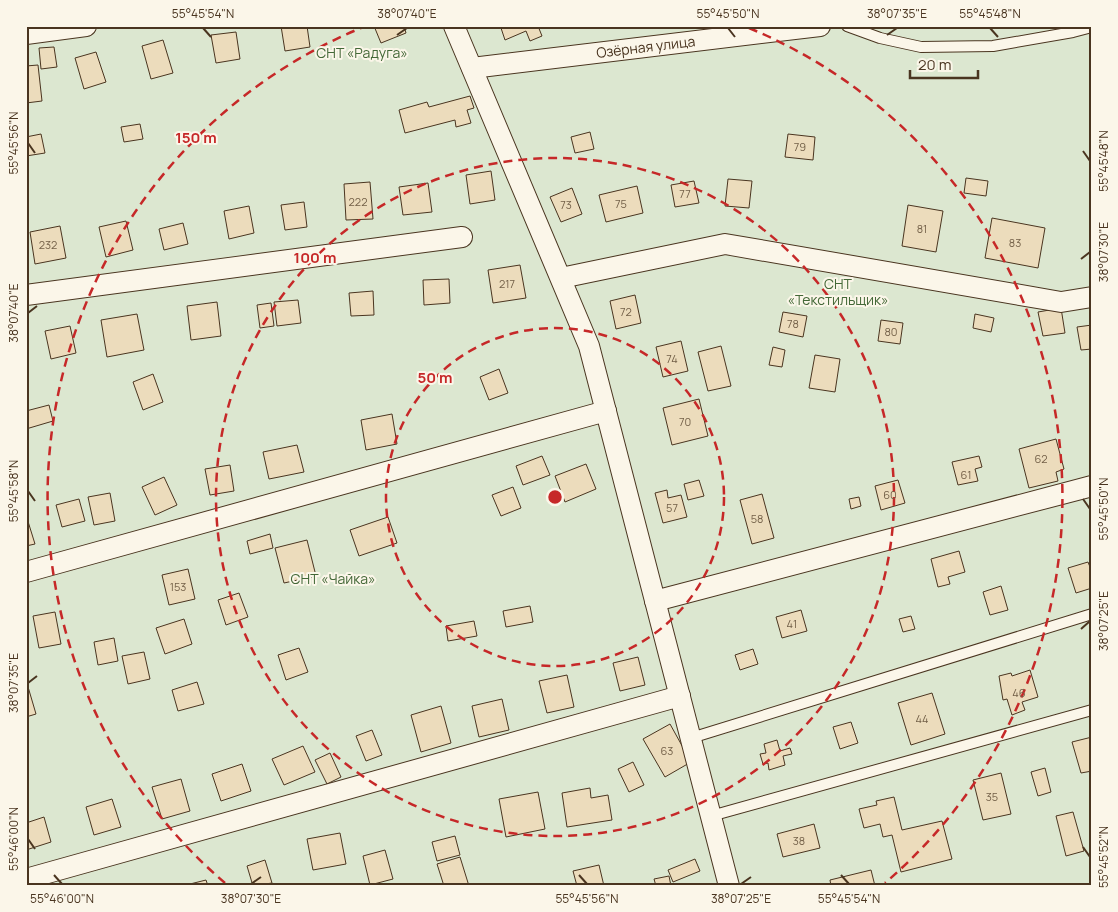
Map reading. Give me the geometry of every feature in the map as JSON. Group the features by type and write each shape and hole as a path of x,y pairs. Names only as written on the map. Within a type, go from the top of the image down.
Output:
{"street":[{"path":"26,34 86,26"},
{"path":"454,26 590,346 729,886"},
{"name":"Озёрная улица","path":"472,68 820,26"},
{"path":"26,295 462,236"},
{"path":"561,278 725,244 1061,302 1092,298"},
{"path":"26,572 606,410"},
{"path":"655,601 1092,486"},
{"path":"26,879 680,696"}],"lane":[{"path":"847,26 880,38 921,47 993,46 1092,27"},
{"path":"691,738 1092,614"},
{"path":"711,816 1092,710"}],"green space":[{"path":"26,26 1092,26 1092,886 26,886"}],"building":[{"path":"281,26 307,26 310,47 285,51"},
{"path":"374,26 404,26 406,33 381,43"},
{"path":"504,26 538,26 542,36 530,41 526,31 505,40 501,28"},
{"path":"236,32 240,59 216,63 211,35"},
{"path":"163,40 173,73 151,79 142,46"},
{"path":"54,47 57,67 41,69 39,48"},
{"path":"96,52 106,82 84,89 75,58"},
{"path":"38,65 42,101 26,103 26,66"},
{"path":"470,96 474,108 467,110 471,123 456,127 455,120 405,133 399,110 427,102 429,107"},
{"path":"140,124 143,139 124,142 121,127"},
{"path":"590,132 594,149 575,153 571,137"},
{"path":"41,134 45,153 26,156 26,137"},
{"path":"788,134 815,137 813,160 785,157"},
{"path":"491,171 495,200 470,204 466,175"},
{"path":"966,178 988,181 986,196 964,193"},
{"path":"728,179 752,181 749,208 725,206"},
{"path":"694,181 699,203 675,207 671,185"},
{"path":"370,182 373,219 346,220 344,184"},
{"path":"428,183 432,212 403,215 399,187"},
{"path":"637,186 643,213 606,222 599,195"},
{"path":"572,188 582,214 561,222 550,197"},
{"path":"304,202 307,227 285,230 281,205"},
{"path":"908,205 943,211 936,252 902,246"},
{"path":"249,206 254,233 229,239 224,211"},
{"path":"992,218 1045,228 1038,268 985,258"},
{"path":"126,221 133,250 106,257 99,227"},
{"path":"183,223 188,244 164,250 159,229"},
{"path":"60,226 66,258 35,264 30,232"},
{"path":"520,265 526,298 493,303 488,270"},
{"path":"449,279 450,303 424,305 423,280"},
{"path":"373,291 374,315 351,316 349,293"},
{"path":"635,295 641,323 616,329 610,301"},
{"path":"298,300 301,323 277,326 274,302"},
{"path":"217,302 221,336 191,340 187,306"},
{"path":"271,303 274,326 260,328 257,305"},
{"path":"1061,308 1065,333 1043,336 1038,312"},
{"path":"783,312 807,316 803,337 779,332"},
{"path":"137,314 144,350 107,357 101,320"},
{"path":"975,314 994,318 991,332 973,328"},
{"path":"881,320 903,323 900,344 878,341"},
{"path":"1092,325 1092,349 1081,350 1077,327"},
{"path":"70,326 76,353 51,359 45,331"},
{"path":"681,341 688,371 663,377 656,347"},
{"path":"721,346 731,386 708,391 698,352"},
{"path":"773,347 785,350 782,367 769,365"},
{"path":"815,355 840,359 835,392 809,388"},
{"path":"499,369 508,393 489,400 480,377"},
{"path":"153,374 163,402 143,410 133,382"},
{"path":"699,399 708,436 672,445 663,408"},
{"path":"49,405 53,421 26,429 26,411"},
{"path":"392,414 397,444 366,450 361,420"},
{"path":"1056,439 1064,469 1056,472 1058,481 1029,488 1019,449"},
{"path":"297,445 304,472 269,479 263,452"},
{"path":"542,456 550,475 523,485 516,466"},
{"path":"979,456 982,467 975,469 978,481 958,485 952,462"},
{"path":"586,464 596,489 565,502 555,476"},
{"path":"230,465 234,491 210,495 205,469"},
{"path":"164,477 177,505 155,515 142,487"},
{"path":"699,480 704,496 688,500 684,484"},
{"path":"898,480 905,503 881,510 875,486"},
{"path":"513,487 521,508 501,516 492,495"},
{"path":"667,490 668,498 681,495 687,517 663,523 655,493"},
{"path":"110,493 115,521 94,525 88,497"},
{"path":"762,494 774,538 752,544 740,500"},
{"path":"859,497 861,506 851,509 849,499"},
{"path":"79,499 85,521 62,527 56,505"},
{"path":"26,515 35,544 26,546"},
{"path":"388,517 397,543 359,556 350,530"},
{"path":"270,534 273,548 250,554 247,541"},
{"path":"307,540 316,576 284,583 275,548"},
{"path":"959,551 965,572 948,577 950,584 938,587 931,559"},
{"path":"1088,562 1092,572 1092,588 1076,593 1068,568"},
{"path":"188,569 195,599 169,605 162,575"},
{"path":"1001,586 1008,610 990,615 983,592"},
{"path":"239,593 248,617 226,625 218,600"},
{"path":"530,606 533,622 506,627 503,611"},
{"path":"801,610 807,631 782,638 776,617"},
{"path":"55,612 61,644 39,648 33,616"},
{"path":"911,616 915,629 903,632 899,619"},
{"path":"184,619 192,644 165,654 156,628"},
{"path":"474,621 477,636 448,641 446,626"},
{"path":"114,638 118,661 98,665 94,642"},
{"path":"299,648 308,672 286,680 278,655"},
{"path":"753,649 758,664 740,670 735,655"},
{"path":"144,652 150,679 128,684 122,656"},
{"path":"638,657 645,685 620,691 613,663"},
{"path":"1030,670 1038,697 1022,702 1025,710 1012,715 1007,699 1003,700 999,676 1011,673 1012,676"},
{"path":"567,675 574,707 547,713 539,681"},
{"path":"26,680 36,714 26,717"},
{"path":"197,682 204,704 178,711 172,690"},
{"path":"932,693 945,734 911,745 898,703"},
{"path":"502,699 509,730 479,737 472,706"},
{"path":"441,706 451,743 421,752 411,715"},
{"path":"851,722 858,743 840,749 833,727"},
{"path":"670,724 691,762 665,777 643,739"},
{"path":"372,730 382,755 366,761 356,736"},
{"path":"1092,737 1092,771 1081,773 1072,742"},
{"path":"777,740 780,751 790,748 792,754 783,756 785,765 769,770 768,763 763,764 760,754 766,753 764,744"},
{"path":"303,746 315,772 284,785 272,759"},
{"path":"330,753 341,777 327,784 315,760"},
{"path":"633,762 644,785 629,792 618,769"},
{"path":"242,764 251,791 221,801 212,774"},
{"path":"1045,768 1051,792 1038,796 1031,772"},
{"path":"1001,773 1011,814 983,820 973,780"},
{"path":"181,779 190,811 162,819 152,787"},
{"path":"590,788 591,798 608,795 612,820 567,827 562,793"},
{"path":"538,792 545,829 506,837 499,799"},
{"path":"894,797 902,830 942,821 952,859 901,872 892,835 883,837 880,824 864,828 859,809 877,805 876,801"},
{"path":"112,799 121,827 94,835 86,807"},
{"path":"1073,812 1084,851 1066,856 1056,816"},
{"path":"44,817 51,842 26,850 26,823"},
{"path":"814,824 820,848 783,857 777,834"},
{"path":"340,833 346,864 313,870 307,839"},
{"path":"455,836 460,855 437,861 432,842"},
{"path":"385,850 393,879 370,885 363,856"},
{"path":"460,857 469,886 444,886 437,864"},
{"path":"695,859 700,871 673,882 668,870"},
{"path":"265,860 272,883 253,886 247,866"},
{"path":"599,865 604,886 577,886 573,871"},
{"path":"871,870 875,886 831,886 830,880"},
{"path":"669,876 671,886 656,886 654,879"},
{"path":"206,880 208,886 182,886"}],"park label":[{"name":"СНТ «Радуга»","path":"362,53"},
{"name":"СНТ «Текстильщик»","path":"838,292"},
{"name":"СНТ «Чайка»","path":"333,579"}]}
